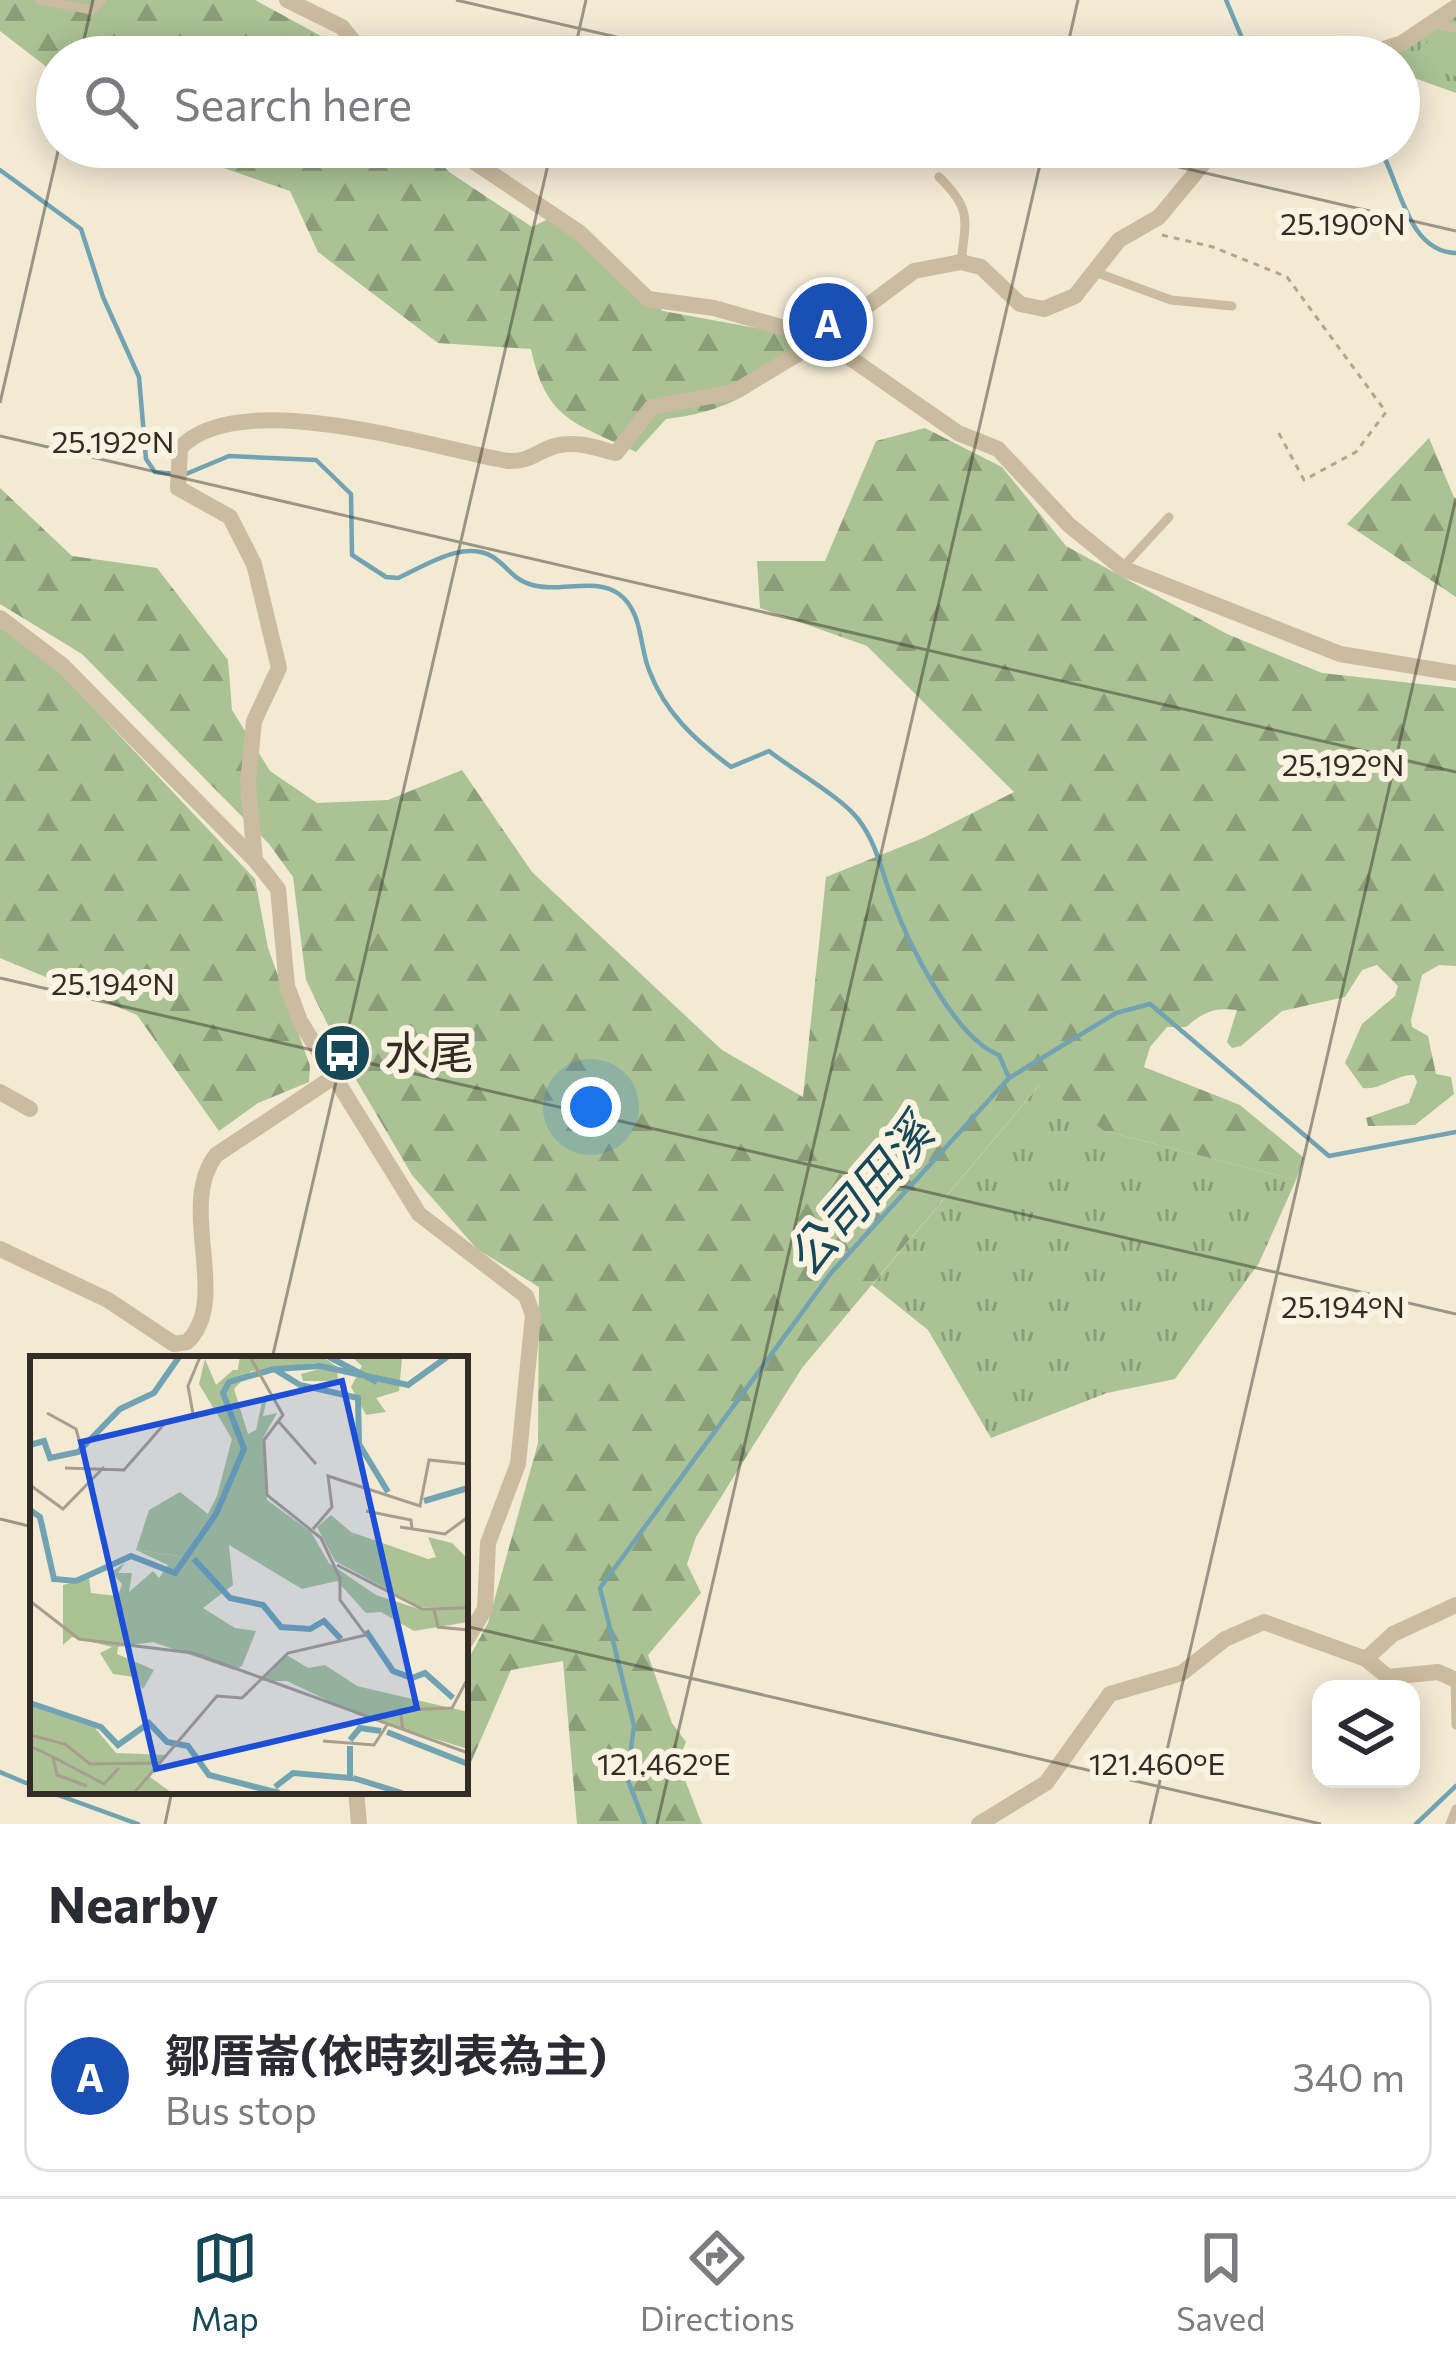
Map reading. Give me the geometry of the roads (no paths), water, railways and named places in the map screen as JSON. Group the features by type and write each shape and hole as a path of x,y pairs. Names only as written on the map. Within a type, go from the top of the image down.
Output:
{"street":[{"path":"287,0 342,27 349,36"},
{"path":"1412,36 1456,7"},
{"path":"483,168 580,233 648,299 714,308 823,339 958,433 998,449 1069,525 1122,568 1340,654 1456,673"},
{"path":"255,860 248,783 254,721 279,668 254,564 230,518 182,495 180,448 188,439 228,422 292,420 508,461 526,461 556,446 580,443 616,454 652,407 734,392 823,339 914,271 961,262 981,267 1020,304 1044,309 1075,296 1119,240 1159,218 1199,168"},
{"path":"0,617 62,665 278,889 287,986 332,1078 419,1214 526,1296 533,1315 518,1464 488,1543 485,1609 468,1637"},
{"path":"0,1250 108,1300 174,1344 187,1342 205,1309 200,1240 205,1170 216,1155 332,1078"},
{"path":"0,1092 30,1109"},
{"path":"1366,1660 1393,1634 1456,1605"},
{"path":"980,1824 1046,1783 1110,1694 1122,1686 1157,1684 1182,1673 1225,1639 1256,1624 1264,1622 1366,1660 1388,1677 1410,1679 1438,1672 1456,1680"},
{"path":"356,1794 358,1824"}],"lane":[{"path":"39,0 92,10 102,0"},
{"path":"1430,24 1456,28"},
{"path":"939,177 962,199 966,220 961,262"},
{"path":"1095,272 1171,300 1232,306"},
{"path":"1122,568 1169,517"},
{"path":"1456,1680 1456,1725"},
{"path":"1450,1824 1456,1809"}],"waterway":[{"path":"1226,0 1241,36"},
{"path":"1388,168 1407,213 1426,241 1456,253"},
{"path":"0,170 81,229 103,297 139,377 146,459 155,472 175,474"},
{"path":"186,474 229,456 316,460 351,494 352,555 386,577 398,578 445,556 470,551 493,557 529,584 598,586 619,594 636,619 656,685 693,736 731,767 769,751 858,819 934,986 965,1029 999,1055 1009,1078"},
{"name":"公司田溪","path":"645,1824 627,1778 634,1726 600,1588 831,1273 1009,1078 1116,1013 1150,1004 1329,1156 1456,1132"},
{"name":"公司田溪","path":"0,1772 30,1785"},
{"path":"1416,1824 1456,1786"},
{"name":"公司田溪","path":"55,1794 138,1824"}],"place":[{"name":"鄒厝崙(依時刻表為主)","path":"828,322"},
{"name":"水尾","path":"342,1053"}]}
